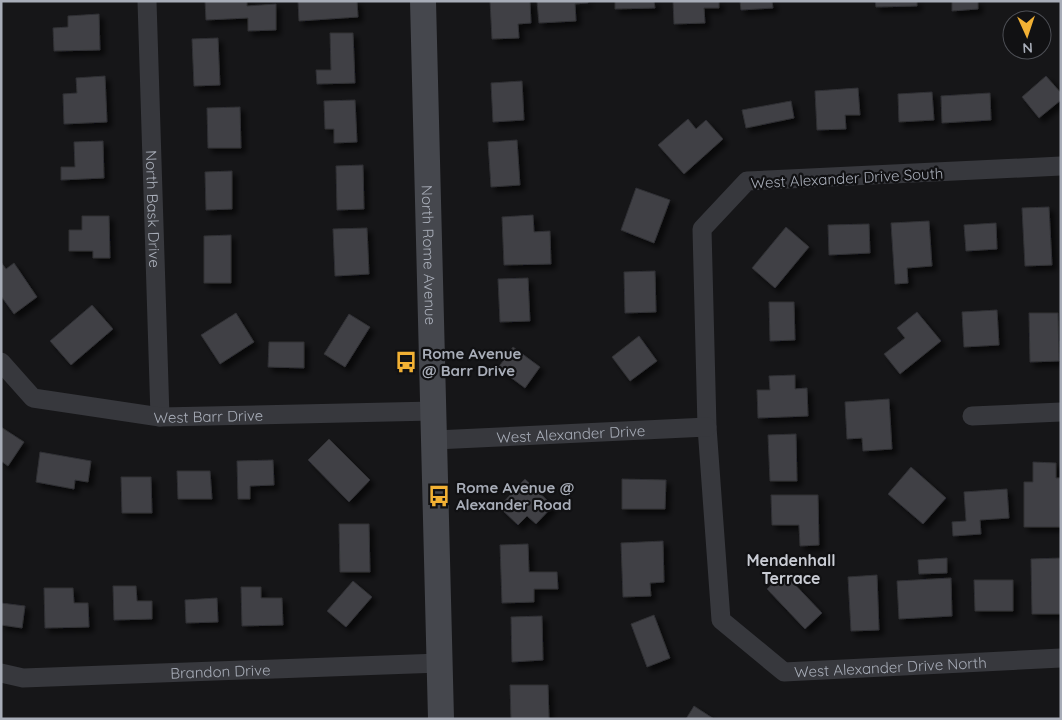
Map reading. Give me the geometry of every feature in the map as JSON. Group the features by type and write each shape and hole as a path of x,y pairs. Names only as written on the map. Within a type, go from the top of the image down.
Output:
{"street":[{"name":"North Bask Drive","path":"147,1 160,417"},
{"name":"North Rome Avenue","path":"422,1 441,719"},
{"name":"West Alexander Drive South","path":"707,427 702,229 747,181 1061,166"},
{"name":"West Barr Drive","path":"1,362 33,398 160,417 434,411"},
{"path":"972,416 1061,412"},
{"name":"West Alexander Drive","path":"435,440 707,427"},
{"name":"West Alexander Drive North","path":"707,427 721,620 784,672 1061,658"},
{"name":"Brandon Drive","path":"1,673 23,678 440,663"}],"building":[{"path":"205,1 247,1 247,6 276,4 276,30 248,31 248,18 206,20"},
{"path":"298,1 357,1 358,17 299,21"},
{"path":"490,1 530,1 531,23 518,24 519,38 492,39"},
{"path":"537,1 588,1 588,3 575,4 576,21 539,23"},
{"path":"615,1 654,1 655,8 615,9"},
{"path":"673,1 719,1 719,8 704,8 705,23 674,24"},
{"path":"740,1 772,1 773,8 741,10"},
{"path":"875,1 917,1 917,6 876,7"},
{"path":"952,1 978,1 978,9 952,11"},
{"path":"99,14 100,50 54,51 53,28 68,27 68,16"},
{"path":"330,33 353,33 355,83 317,84 316,70 331,70"},
{"path":"218,38 220,85 194,86 192,39"},
{"path":"105,76 107,122 64,124 63,94 77,93 76,78"},
{"path":"1046,76 1061,93 1061,100 1039,118 1022,97"},
{"path":"522,81 524,120 493,122 491,83"},
{"path":"858,88 860,115 845,115 846,129 817,130 815,91"},
{"path":"932,92 934,120 899,122 898,94"},
{"path":"990,93 991,120 942,123 941,96"},
{"path":"355,100 357,142 334,143 334,129 325,129 324,101"},
{"path":"791,101 794,118 746,128 742,110"},
{"path":"240,107 241,148 208,148 207,108"},
{"path":"688,119 696,129 706,120 723,139 684,174 658,145"},
{"path":"517,140 520,185 491,187 488,142"},
{"path":"103,141 104,178 61,180 61,167 75,167 74,142"},
{"path":"363,165 364,209 337,210 336,166"},
{"path":"232,171 232,209 206,210 205,172"},
{"path":"636,188 670,200 654,243 621,230"},
{"path":"1049,207 1052,265 1025,266 1022,208"},
{"path":"533,215 534,232 550,231 551,264 504,265 502,217"},
{"path":"82,216 109,216 110,258 93,258 93,251 69,251 69,230 82,230"},
{"path":"929,221 932,266 907,268 908,283 895,284 891,223"},
{"path":"996,223 997,249 966,251 964,225"},
{"path":"869,224 870,253 829,255 828,225"},
{"path":"786,227 809,247 775,288 752,268"},
{"path":"367,228 369,274 335,276 333,229"},
{"path":"231,235 231,283 204,283 204,236"},
{"path":"1,262 6,269 14,263 37,297 14,314 1,296"},
{"path":"655,271 656,312 625,313 624,272"},
{"path":"528,278 530,321 500,322 498,279"},
{"path":"769,302 794,302 795,340 770,341"},
{"path":"92,305 113,329 71,365 50,341"},
{"path":"997,310 999,345 964,347 962,312"},
{"path":"917,312 941,341 900,374 884,354 905,338 897,328"},
{"path":"236,313 254,342 220,364 201,335"},
{"path":"1029,313 1058,313 1059,361 1030,362"},
{"path":"349,314 370,327 345,367 324,354"},
{"path":"639,336 657,361 630,381 612,357"},
{"path":"269,342 304,342 304,368 268,367"},
{"path":"513,347 540,367 525,388 498,368"},
{"path":"795,375 795,389 807,388 808,416 758,418 757,390 770,390 769,376"},
{"path":"889,399 892,449 863,451 862,438 847,439 845,402"},
{"path":"1,427 24,442 8,466 1,461"},
{"path":"796,434 797,481 770,481 768,435"},
{"path":"329,439 370,480 349,502 308,460"},
{"path":"40,452 91,461 88,482 75,480 74,489 36,482"},
{"path":"273,460 274,485 250,486 250,499 238,499 237,461"},
{"path":"1033,462 1056,463 1056,478 1061,478 1060,527 1024,527 1024,482 1033,482"},
{"path":"911,467 946,498 923,524 888,494"},
{"path":"177,471 210,471 212,499 178,499"},
{"path":"121,477 151,477 152,513 122,513"},
{"path":"525,479 553,506 536,524 527,516 518,525 499,507"},
{"path":"622,479 666,480 665,509 622,509"},
{"path":"1007,489 1009,518 980,520 981,534 953,536 952,522 966,521 964,492"},
{"path":"771,495 818,495 819,545 800,546 799,525 772,525"},
{"path":"339,524 369,524 370,572 340,572"},
{"path":"663,541 664,582 650,583 651,596 623,597 621,543"},
{"path":"528,544 529,572 557,572 558,589 534,589 534,602 502,603 500,545"},
{"path":"947,558 947,573 919,574 918,560"},
{"path":"1061,558 1061,614 1032,614 1031,559"},
{"path":"784,573 822,613 805,629 767,589"},
{"path":"877,575 879,630 851,631 848,577"},
{"path":"951,578 952,616 899,619 897,581"},
{"path":"974,580 1013,580 1013,611 975,611"},
{"path":"353,581 372,597 346,627 327,611"},
{"path":"113,586 136,586 137,601 152,601 152,619 114,620"},
{"path":"241,587 261,587 261,598 282,598 283,625 242,626"},
{"path":"44,588 73,588 74,603 88,603 89,627 45,628"},
{"path":"217,598 218,622 186,623 185,600"},
{"path":"1,603 25,606 22,628 1,625"},
{"path":"654,615 670,658 647,667 631,624"},
{"path":"542,616 543,660 512,662 511,617"},
{"path":"510,685 548,685 549,719 511,719"},
{"path":"694,706 714,719 686,719"}],"place":[{"name":"Rome Avenue @ Barr Drive","path":"406,362"},
{"name":"Rome Avenue @ Alexander Road","path":"439,496"}],"district":[{"name":"Mendenhall Terrace","path":"791,569"}]}
